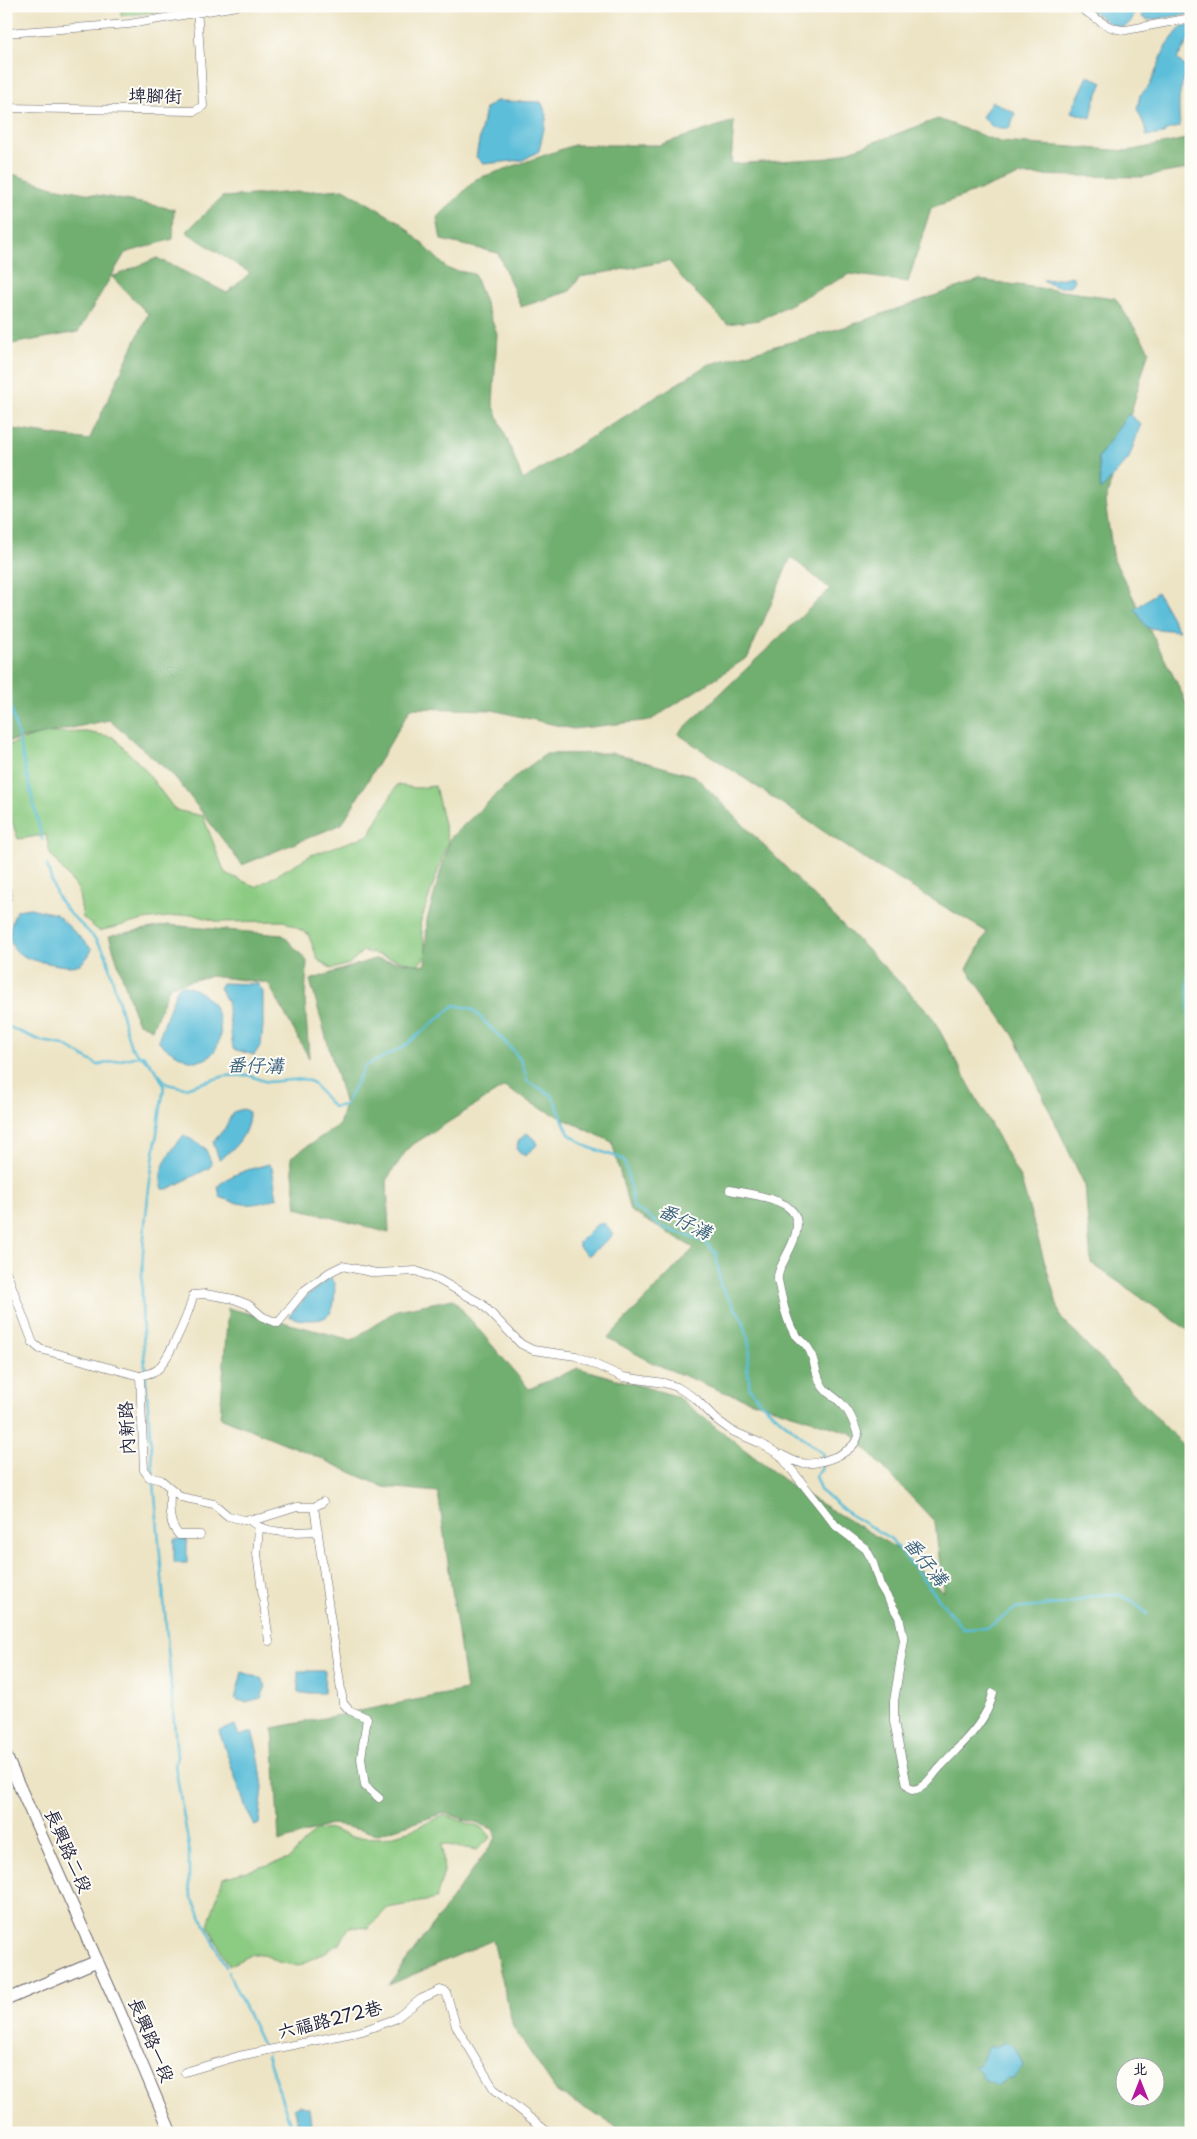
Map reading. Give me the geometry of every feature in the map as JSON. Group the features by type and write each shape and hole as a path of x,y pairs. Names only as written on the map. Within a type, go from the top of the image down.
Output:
{"street":[{"path":"6,33 129,24 197,10 238,6"},
{"path":"1077,6 1108,27 1116,30 1191,18"},
{"name":"埤腳街","path":"6,108 195,111 203,106 197,10"},
{"path":"6,888 8,895 6,902"},
{"path":"140,1376 157,1371 166,1358 191,1307 194,1295 204,1294 234,1299 249,1305 263,1317 278,1323 305,1290 342,1266 376,1273 416,1271 439,1280 482,1304 520,1344 534,1350 576,1356 624,1377 664,1383 678,1388 696,1399 716,1420 732,1431 760,1443 780,1455 801,1463 830,1460 852,1446 858,1435 853,1420 842,1403 823,1387 810,1351 804,1341 795,1333 785,1309 777,1276 795,1237 797,1224 794,1214 789,1207 770,1198 730,1190"},
{"name":"內新路","path":"6,1271 34,1343 40,1349 140,1376 144,1470 149,1477 161,1480 170,1490 181,1497 214,1504 228,1516 249,1520 297,1507 314,1508"},
{"path":"780,1455 836,1526 866,1549 880,1585 899,1617 904,1640 894,1701 894,1722 907,1785 912,1790 920,1789 929,1782 940,1767 967,1740 991,1704 993,1693"},
{"path":"170,1490 172,1528 179,1534 200,1535"},
{"path":"323,1502 314,1508 343,1703 349,1710 367,1718 361,1758 365,1786 379,1798"},
{"path":"249,1520 255,1527 259,1528 318,1531"},
{"path":"259,1528 258,1554 269,1641"},
{"name":"長興路二段","path":"6,1756 49,1849 96,1961"},
{"path":"6,2000 96,1961"},
{"name":"長興路一段","path":"96,1961 120,2012 171,2133"},
{"name":"六福路272巷","path":"185,2072 239,2056 362,2031 395,2020 421,1999 440,1990 446,1992 456,2026 494,2089 550,2133"}],"green space":[{"path":"121,6 185,6 185,9 121,16"},
{"path":"938,119 1000,142 1128,151 1191,138 1191,168 1142,177 1020,175 931,208 908,282 850,274 759,320 727,324 686,283 669,261 580,277 570,291 521,307 498,253 441,240 437,218 476,179 574,145 659,145 734,121 731,164 830,158"},
{"path":"6,172 53,187 174,209 173,239 125,253 78,332 6,345"},
{"path":"344,189 401,223 448,269 474,274 497,334 493,404 523,480 707,365 848,326 979,280 1115,298 1149,350 1105,503 1114,560 1191,714 1191,1332 1091,1263 1085,1186 1016,1039 967,969 987,932 871,863 678,734 830,589 791,557 748,657 651,720 573,729 492,710 411,708 342,824 242,865 175,777 109,720 6,742 6,428 89,440 148,314 112,277 157,258 227,293 250,273 186,232 222,197"},
{"path":"86,732 113,737 143,767 175,810 203,816 225,873 256,887 311,855 369,835 397,785 416,788 435,786 448,841 420,924 427,954 418,965 363,951 349,964 332,969 318,960 308,934 284,921 219,922 192,914 144,920 99,931 83,918 78,889 50,854 46,835 18,839 6,804 6,746 43,733"},
{"path":"613,753 695,776 930,1013 1021,1180 1061,1318 1191,1453 1191,2133 627,2133 557,2092 513,2027 493,1940 389,1985 496,1838 493,1829 445,1813 378,1834 333,1824 279,1842 273,1728 466,1690 438,1492 384,1487 306,1452 220,1417 228,1308 352,1340 397,1310 453,1299 529,1389 578,1368 676,1396 794,1488 896,1548 943,1592 935,1522 851,1433 721,1391 651,1362 608,1338 694,1248 630,1211 612,1142 535,1105 504,1087 409,1147 387,1179 389,1233 297,1208 291,1157 339,1125 345,1105 310,980 374,959 425,965 427,920 450,838 517,775 546,754"},
{"path":"168,925 283,935 307,961 305,1000 309,1058 268,983 210,976 170,986 152,1029 137,1022 109,936"},
{"path":"445,1815 484,1829 491,1837 477,1850 442,1844 444,1872 436,1899 388,1908 368,1928 349,1927 340,1944 299,1966 278,1962 263,1954 252,1954 229,1966 208,1925 223,1878 289,1859 315,1831 331,1829 351,1837 384,1838 411,1830"}],"water":[{"path":"1086,6 1136,6 1133,18 1122,27 1108,22"},
{"path":"1144,6 1191,6 1191,14 1148,20 1142,17"},
{"path":"1191,25 1191,36 1177,59 1188,69 1182,84 1180,97 1180,127 1166,130 1164,134 1146,136 1146,129 1137,109 1140,95 1150,85 1166,46 1182,26"},
{"path":"1088,76 1103,82 1094,103 1091,118 1071,112"},
{"path":"495,101 541,102 547,115 539,151 523,160 483,164 476,157 485,109"},
{"path":"992,101 1015,113 1010,128 994,128 982,117"},
{"path":"1072,276 1075,280 1072,285 1064,287 1054,286 1043,280 1059,279"},
{"path":"1128,414 1141,424 1129,458 1101,490 1098,458"},
{"path":"1157,592 1179,631 1147,628 1135,609"},
{"path":"30,908 56,914 92,949 85,960 80,964 64,966 36,961 19,953 13,947 10,940 12,922 17,910"},
{"path":"222,983 258,984 263,992 261,1045 254,1055 233,1049 227,1001 219,988"},
{"path":"182,985 201,993 213,1005 219,1020 220,1035 216,1048 208,1058 195,1061 180,1056 165,1047 158,1040 177,988"},
{"path":"243,1109 249,1112 247,1127 236,1145 219,1159 213,1142 225,1128 233,1112"},
{"path":"527,1133 535,1140 537,1145 525,1156 516,1149 519,1140"},
{"path":"184,1135 205,1148 212,1164 209,1168 168,1189 163,1189 161,1175 163,1167 170,1153"},
{"path":"269,1164 272,1168 277,1198 261,1203 242,1204 220,1197 218,1186 223,1182 242,1172"},
{"path":"604,1223 612,1232 612,1236 588,1256 579,1247 579,1242 596,1225"},
{"path":"330,1277 335,1283 334,1303 326,1317 303,1320 289,1316 307,1296"},
{"path":"174,1539 187,1539 187,1563 174,1563"},
{"path":"298,1671 325,1671 324,1693 298,1693"},
{"path":"242,1672 262,1679 266,1686 261,1698 245,1702 235,1699"},
{"path":"235,1725 239,1736 252,1732 258,1752 263,1787 259,1824 255,1826 247,1811 219,1731"},
{"path":"1005,2042 1015,2047 1023,2066 1012,2080 1009,2078 996,2086 986,2081 981,2071 973,2066 980,2065 988,2047 996,2047"},
{"path":"299,2105 309,2108 311,2123 309,2125 298,2125 294,2108"}],"waterway":[{"path":"6,686 42,839"},
{"path":"47,865 60,901 97,941 106,955 131,1047 146,1061"},
{"path":"1191,963 1188,966 1189,1028 1191,1034"},
{"name":"番仔溝","path":"6,1026 42,1041 64,1045 98,1065 143,1055 167,1084 185,1088 225,1076 248,1075 267,1082 303,1079 312,1082 333,1107 345,1105 365,1066 402,1048 455,1005 472,1009 513,1050 521,1061 528,1082 552,1095 569,1134 588,1147 623,1159 629,1177 634,1208 648,1216 661,1227 703,1241 716,1253 720,1285 744,1322 750,1351 747,1365 750,1389 761,1403 823,1454 821,1470 815,1476 820,1490 849,1514 891,1539 963,1629 987,1628 1015,1609 1070,1603 1094,1595 1117,1594 1131,1600 1147,1614"},
{"path":"153,1474 144,1351 142,1278 147,1206 164,1086 158,1074"},
{"path":"154,1482 177,1757 175,1765 189,1847 189,1886 192,1898 226,1967"},
{"path":"228,1972 262,2044"},
{"path":"267,2055 293,2133"}]}
